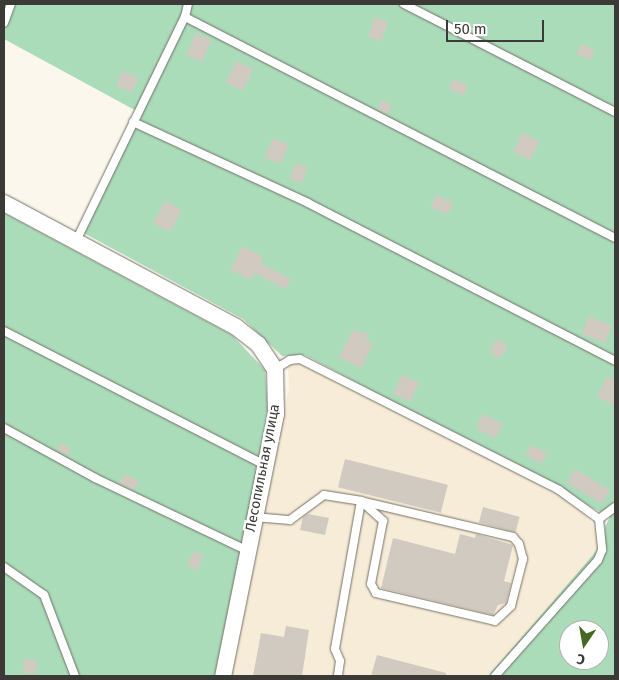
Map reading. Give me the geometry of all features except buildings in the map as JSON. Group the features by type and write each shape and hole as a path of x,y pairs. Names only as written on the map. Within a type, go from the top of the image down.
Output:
{"street":[{"path":"4,203 236,327 258,344 275,369"},
{"name":"Лесопильная улица","path":"223,676 246,550 276,414 275,369"}],"lane":[{"path":"4,23 11,4"},
{"path":"76,242 185,18 187,4"},
{"path":"404,4 615,112"},
{"path":"185,18 615,238"},
{"path":"133,122 308,203 615,361"},
{"path":"4,331 265,465"},
{"path":"275,369 290,360 300,359 559,490 598,519 602,550 598,560 495,676"},
{"path":"4,428 95,478 246,550"},
{"path":"254,517 290,520 324,495 361,502 513,537 520,544 523,559 509,609 495,621 376,594 371,584 383,520 361,502"},
{"path":"338,676 340,661 335,649 361,502"},
{"path":"598,519 615,507"},
{"path":"4,567 44,595 75,676"}],"shaded area":[{"path":"297,362 558,493 586,516 605,541 488,676 231,676 289,388 288,365"}],"green space":[{"path":"4,4 615,4 615,676 488,676 605,541 605,527 610,517 305,355 282,356 243,319 82,232 142,114 4,39"},
{"path":"4,213 232,335 265,370 268,413 216,676 4,676"}]}
